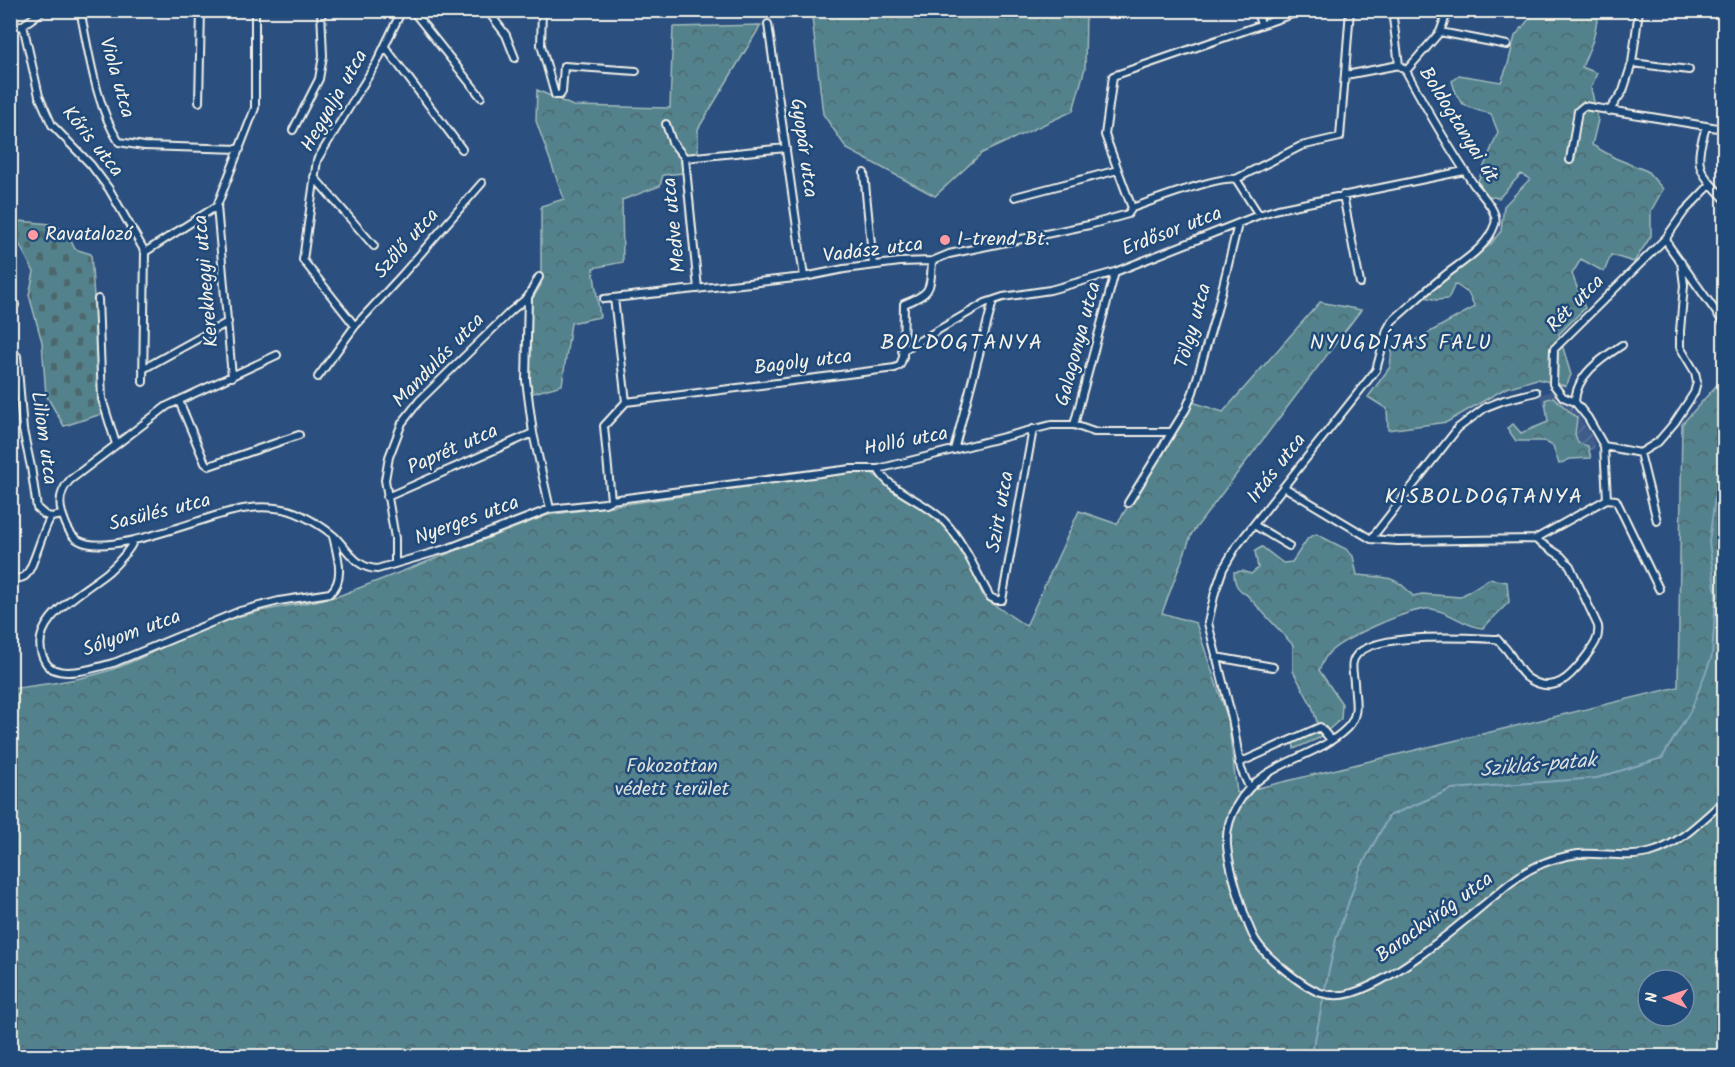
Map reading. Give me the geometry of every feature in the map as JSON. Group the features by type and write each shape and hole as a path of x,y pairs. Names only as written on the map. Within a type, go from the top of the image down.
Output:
{"street":[{"path":"10,30 44,10"},
{"name":"Viola utca","path":"80,10 102,103 118,141 144,146 240,150"},
{"path":"199,102 201,10"},
{"name":"Kerekhegyi utca","path":"232,376 217,206 255,108 255,10"},
{"path":"293,130 319,80 323,56 321,10"},
{"name":"Hegyalja utca","path":"355,326 303,260 314,177 317,160 360,92 402,10"},
{"path":"412,10 481,97"},
{"path":"487,10 506,35 515,57"},
{"path":"542,10 541,45 555,95 560,95 562,92 564,66 636,71"},
{"path":"1256,10 1261,24"},
{"path":"1132,208 1105,135 1113,76 1304,10"},
{"path":"1350,10 1346,75 1399,65"},
{"name":"Boldogtanyai út","path":"1392,10 1399,65 1406,71 1464,171 1492,210 1496,220"},
{"path":"1406,71 1440,32 1448,10"},
{"path":"1609,111 1623,91 1632,63 1639,10"},
{"name":"Gyopár utca","path":"768,24 804,277"},
{"name":"Kőris utca","path":"22,25 39,96 52,125 91,165 110,189 145,252"},
{"path":"1440,32 1507,45"},
{"path":"385,47 462,149"},
{"path":"1632,63 1689,70"},
{"name":"Vadász utca","path":"604,299 804,277 873,265 932,261 949,254 1089,225 1128,213 1132,208 1230,177 1236,179 1300,146 1340,137 1346,75"},
{"path":"1570,160 1578,111 1584,106 1706,128 1725,129"},
{"path":"666,124 672,142 685,158 786,148"},
{"path":"1706,128 1699,151 1700,168 1725,198"},
{"name":"Medve utca","path":"685,158 698,289"},
{"path":"1015,197 1118,170"},
{"name":"Erdősor utca","path":"902,351 1003,297 1050,290 1115,272 1259,215 1343,195 1464,171"},
{"path":"864,172 873,265"},
{"name":"Hegyalja utca","path":"314,177 374,246"},
{"path":"1236,179 1259,215"},
{"name":"Szőlő utca","path":"318,377 355,326 482,183"},
{"path":"1711,184 1684,212 1666,238 1725,323"},
{"path":"1343,195 1360,283"},
{"path":"143,382 145,252 217,206"},
{"name":"Irtás utca","path":"1249,787 1239,763 1232,718 1208,623 1223,569 1254,525 1376,370 1387,330 1392,321 1445,275 1465,262 1481,245 1496,220"},
{"name":"Tölgy utca","path":"1128,503 1193,392 1217,310 1238,224"},
{"path":"10,231 13,240 10,242"},
{"name":"Rét utca","path":"1607,499 1604,446 1588,418 1575,402 1563,397 1553,384 1554,350 1666,238"},
{"path":"902,351 904,304 921,297 930,287 932,261"},
{"path":"1604,446 1640,453 1658,442 1675,422 1694,393 1697,382 1695,372 1680,347 1684,285 1681,262"},
{"name":"Galagonya utca","path":"1074,426 1115,272"},
{"path":"539,277 528,297 526,380 533,433 550,509"},
{"path":"10,294 15,305"},
{"name":"Mandulás utca","path":"395,564 395,538 385,480 389,457 402,423 419,400 528,297"},
{"path":"610,500 604,426 626,402 614,298"},
{"path":"98,299 102,399 116,444"},
{"path":"954,450 993,301"},
{"path":"143,369 228,322"},
{"path":"1575,402 1575,389 1594,364 1622,345"},
{"name":"Bagoly utca","path":"626,402 895,368 900,365 902,351"},
{"path":"10,579 19,579 27,573 51,517 62,514 60,499 65,485 167,406 277,355"},
{"name":"Liliom utca","path":"17,356 22,430 31,467 37,508 51,517"},
{"path":"1371,539 1458,428 1486,407 1536,392"},
{"path":"179,401 209,466 299,435"},
{"name":"Holló utca","path":"550,509 605,504 610,500 842,470 878,469 1052,425 1074,426 1094,432 1171,432"},
{"name":"Szirt utca","path":"878,469 886,481 943,520 954,534 990,597 1002,600 1032,429"},
{"name":"Paprét utca","path":"387,497 533,433"},
{"path":"1640,453 1657,521"},
{"path":"1284,487 1371,539 1398,541 1535,539 1607,499 1616,500 1659,589"},
{"name":"Sasülés utca","path":"62,514 70,532 76,539 98,545 134,540 233,511 265,507 285,509 297,513 333,535 358,563 367,568 377,569 395,564"},
{"name":"Nyerges utca","path":"395,564 449,548 550,509"},
{"path":"1254,525 1289,546"},
{"name":"Sólyom utca","path":"134,540 123,558 54,614 46,625 41,646 42,657 48,667 59,672 97,668 240,611 279,601 330,593 338,582 339,564 333,535"},
{"path":"1249,787 1273,770 1331,740 1353,721 1357,708 1353,663 1357,655 1366,647 1421,638 1497,639 1529,679 1543,684 1553,684 1570,677 1596,642 1599,633 1598,626 1570,566 1561,556 1535,539"},
{"path":"1216,657 1273,667"},
{"path":"1239,763 1320,727 1331,740"},
{"name":"Barackvirág utca","path":"1249,787 1232,816 1227,845 1231,867 1252,935 1275,962 1318,992 1334,996 1368,986 1409,963 1519,876 1534,867 1578,854 1633,855 1666,847 1725,801"}],"shaded area":[{"path":"1555,390 1561,400 1571,404 1592,437 1596,449 1570,454 1539,395"}],"green space":[{"path":"831,10 1086,11 1085,68 1073,111 982,153 935,196 847,149 823,114 812,17 830,14"},
{"path":"1531,11 1599,11 1593,40 1582,67 1597,73 1591,88 1598,120 1592,145 1615,158 1647,171 1663,189 1651,211 1651,236 1634,262 1611,255 1604,272 1581,259 1572,274 1585,308 1559,334 1571,375 1566,386 1537,379 1506,388 1447,422 1388,430 1387,409 1368,397 1390,367 1392,349 1419,338 1475,307 1468,293 1455,284 1448,299 1436,300 1425,297 1457,269 1490,245 1501,231 1504,206 1530,179 1521,174 1499,198 1487,196 1478,181 1498,132 1491,114 1465,105 1458,97 1452,81 1459,75 1501,82 1515,36 1530,18"},
{"path":"761,25 698,129 698,153 680,157 683,173 663,175 660,186 622,200 623,262 593,268 600,317 571,323 562,385 530,394 532,299 541,285 541,206 564,199 536,121 537,90 573,106 670,108 673,27"},
{"path":"19,221 51,224 66,231 75,249 91,254 101,399 105,413 64,426 46,395 42,342 29,295 34,272 16,238"},
{"name":"Fokozottan védett terület","path":"1320,302 1361,310 1192,533 1162,613 1196,623 1228,719 1237,793 1678,687 1682,424 1724,377 1724,1056 11,1056 10,689 65,681 119,667 224,621 341,595 548,515 867,470 952,528 984,598 1026,626 1079,511 1117,524 1192,402 1223,412"},
{"path":"1553,397 1577,418 1575,434 1578,443 1588,446 1591,458 1570,459 1559,464 1553,446 1544,441 1516,441 1507,428 1513,424 1521,433 1548,422 1545,400"},
{"path":"1316,534 1346,549 1353,556 1357,575 1394,580 1413,596 1422,594 1460,597 1489,579 1507,582 1509,602 1483,628 1470,625 1439,611 1423,609 1361,632 1335,648 1319,670 1342,704 1341,719 1319,738 1294,749 1293,741 1318,725 1312,706 1293,671 1293,645 1238,588 1234,572 1243,571 1251,574 1258,568 1255,551 1262,547 1283,563 1292,562 1308,538"}],"waterway":[{"name":"Sziklás-patak","path":"1325,988 1336,939 1360,869 1389,816 1452,789 1597,778 1662,758 1691,710 1712,656 1716,595 1709,542 1720,460 1724,448"},
{"name":"Sziklás-patak","path":"1309,1056 1315,1040 1323,1000"}],"place":[{"name":"Ravatalozó","path":"33,235"},
{"name":"I-trend Bt.","path":"945,240"}],"district":[{"name":"BOLDOGTANYA","path":"962,343"},
{"name":"NYUGDÍJAS FALU","path":"1401,343"},
{"name":"KISBOLDOGTANYA","path":"1484,497"}]}
